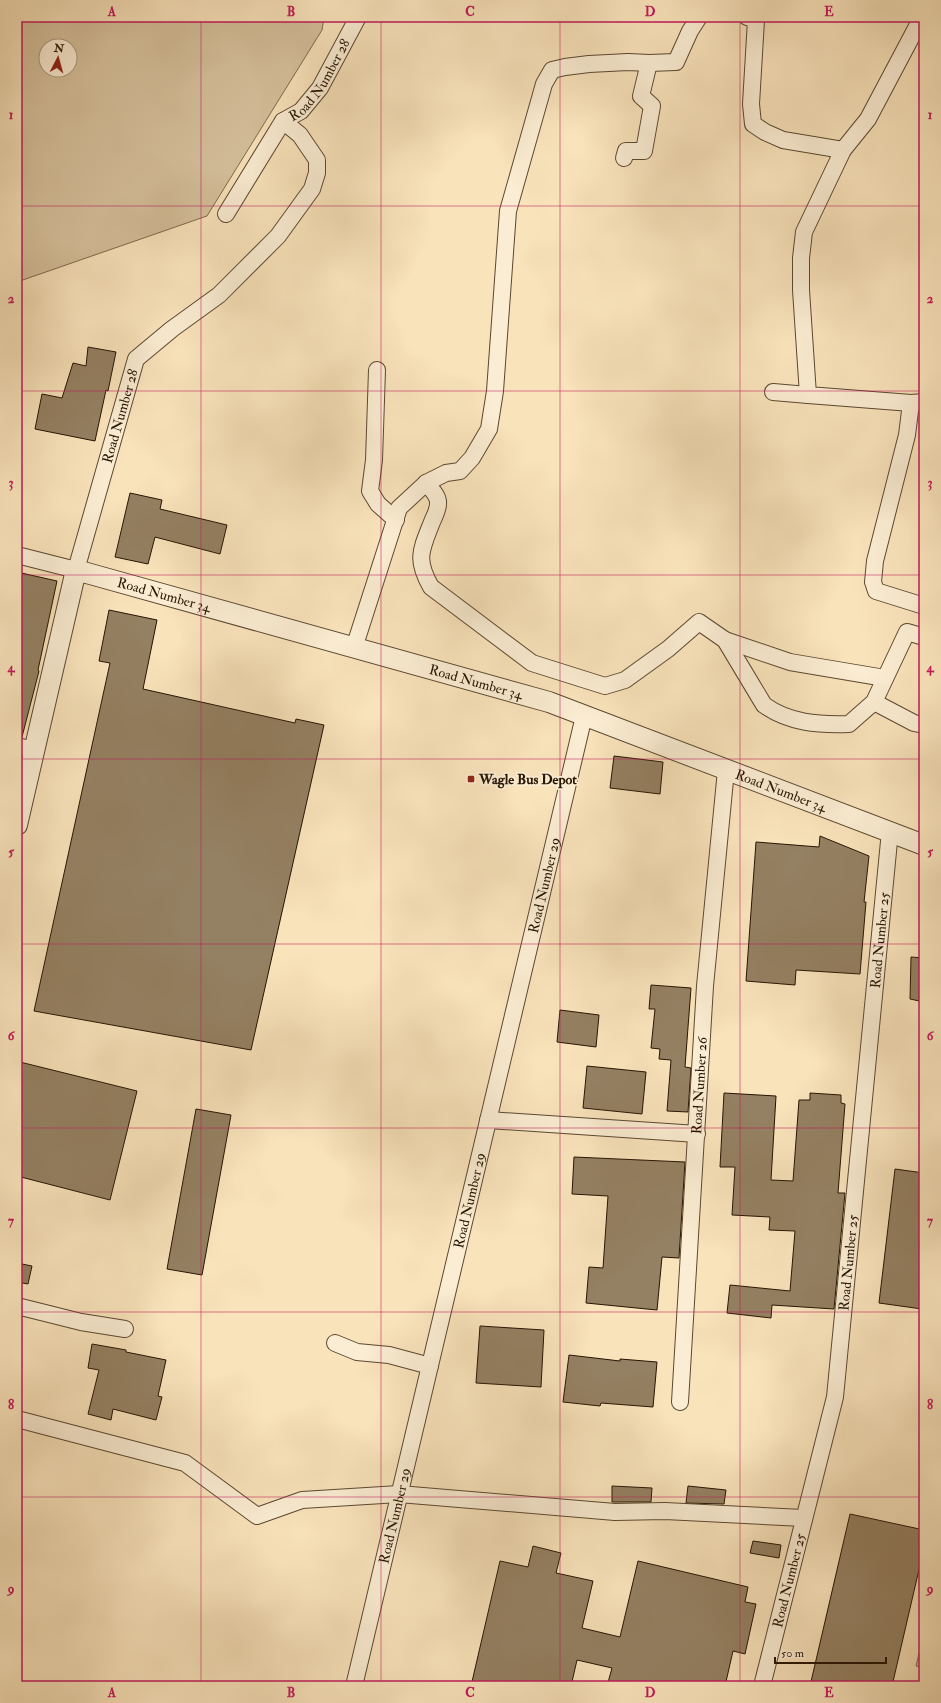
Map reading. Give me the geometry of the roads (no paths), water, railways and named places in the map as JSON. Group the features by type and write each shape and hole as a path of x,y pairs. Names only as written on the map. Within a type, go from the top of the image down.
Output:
{"street":[{"name":"Road Number 28","path":"17,826 25,748 136,359 172,329 219,295 278,236 312,189 317,173 317,160 300,135 283,121 301,110 320,88 358,17"},
{"path":"354,648 399,508 426,483 446,473 460,471 472,458 489,429 495,391 508,211 544,84 552,70 565,67 628,62 648,64 676,62 690,31 699,17"},
{"path":"808,396 801,290 801,258 804,232 843,150 868,119 922,17"},
{"path":"754,18 751,104 752,124 783,140 843,150"},
{"path":"624,158 626,151 644,151 652,106 641,96 648,64"},
{"path":"226,214 283,121"},
{"path":"377,370 374,460 370,491 378,504 396,520"},
{"path":"773,392 808,396 918,403 907,436 875,561 872,582 876,592 924,606"},
{"path":"426,483 436,495 438,504 423,545 420,560 423,574 431,587 532,662 605,686 625,680 668,649 699,622 725,640 790,662 885,678"},
{"name":"Road Number 34","path":"17,555 76,570 549,702 924,845"},
{"path":"725,640 764,705 774,712 794,720 820,725 849,724 874,702 908,632 924,637"},
{"path":"874,702 914,723 924,724"},
{"name":"Road Number 29","path":"354,1686 584,716"},
{"name":"Road Number 26","path":"680,1402 705,986 726,770"},
{"name":"Road Number 25","path":"762,1686 834,1397 890,831"},
{"path":"488,1120 697,1134"},
{"path":"17,1306 81,1322 125,1329"},
{"path":"335,1343 357,1352 389,1355 430,1366"},
{"path":"17,1419 186,1464 256,1516 302,1500 399,1494 615,1512 665,1511 803,1518"}],"place":[{"name":"Wagle Bus Depot","path":"471,779"}]}
